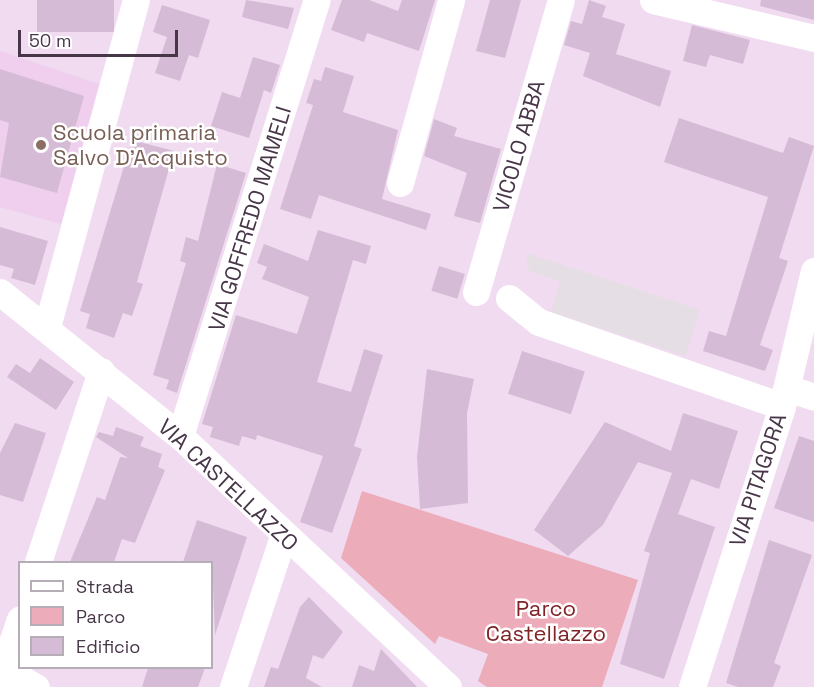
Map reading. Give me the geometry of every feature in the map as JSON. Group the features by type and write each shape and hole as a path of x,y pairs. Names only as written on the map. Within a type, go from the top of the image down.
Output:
{"street":[{"path":"47,327 136,0"},
{"name":"VIA GOFFREDO MAMELI","path":"180,436 317,0"},
{"path":"400,183 452,0"},
{"name":"VICOLO ABBA","path":"476,292 561,0"},
{"path":"653,0 814,38"},
{"name":"VIA PITAGORA","path":"692,687 785,397 814,271"},
{"name":"VIA CASTELLAZZO","path":"0,292 47,327 180,436 283,537 448,687"},
{"path":"509,298 539,322 785,397 814,397"},
{"path":"38,561 101,371"},
{"path":"232,687 283,537"},
{"path":"18,624 1,671 36,687"}],"shaded area":[{"path":"0,0 133,0 43,328 98,372 35,561 18,561 18,612 0,668"},
{"path":"139,0 640,0 814,41 814,687 453,687 49,327"},
{"path":"702,0 814,0 814,27"},
{"name":"Scuola primaria Salvo D'Acquisto","path":"0,51 99,84 61,224 0,207"},
{"path":"526,253 700,310 685,356 551,312 560,281 529,271"},
{"path":"103,376 444,687 1,687 19,669 213,669 213,561 42,561"}],"green space":[{"name":"Parco Castellazzo","path":"362,491 638,580 602,687 487,687 478,681 488,654 439,636 435,644 341,558"}],"building":[{"path":"37,0 114,0 114,32 37,32"},
{"path":"246,0 294,8 288,29 242,17"},
{"path":"342,0 369,0 398,11 402,0 435,0 419,51 367,33 364,42 331,30"},
{"path":"490,0 521,0 505,58 476,51"},
{"path":"589,0 606,6 602,17 625,24 616,54 671,71 660,107 583,76 590,53 564,45 571,21 582,24"},
{"path":"761,0 814,0 814,20 760,6"},
{"path":"162,5 210,20 198,58 189,55 180,81 155,73 167,37 153,32"},
{"path":"692,25 750,40 743,64 710,55 706,67 683,61"},
{"path":"253,57 280,65 271,93 264,90 249,138 211,126 222,92 240,98"},
{"path":"325,67 354,76 343,112 398,130 382,199 431,214 426,230 319,195 311,219 280,209 313,105 306,103 314,79 321,81"},
{"path":"0,69 84,96 57,193 0,177 9,123 0,120"},
{"path":"679,118 783,153 789,137 814,146 779,258 788,261 760,345 773,350 765,371 703,351 709,331 726,336 768,197 664,162"},
{"path":"434,119 457,128 454,136 501,149 480,223 454,216 467,173 424,156"},
{"path":"132,140 174,151 137,282 143,284 132,316 123,313 114,338 86,328 90,314 80,311"},
{"path":"217,164 246,173 177,393 166,389 169,380 153,375 186,263 180,261 186,237 198,241"},
{"path":"0,227 48,241 35,285 11,278 14,269 0,265"},
{"path":"318,230 371,246 366,264 353,260 317,382 351,392 364,349 383,355 354,446 362,449 332,533 300,522 323,456 257,435 256,440 242,436 239,446 210,437 213,427 202,424 236,315 297,334 309,297 262,279 267,267 257,263 264,244 308,261"},
{"path":"439,266 465,274 457,299 431,291"},
{"path":"522,351 585,371 571,414 508,394"},
{"path":"40,358 74,382 56,410 7,377 16,364 30,373"},
{"path":"427,369 474,379 467,413 468,503 420,509 417,457"},
{"path":"683,413 738,431 719,489 691,479 678,514 715,527 664,679 620,664 650,553 644,551 672,473 638,462 603,525 568,556 534,530 605,422 671,451"},
{"path":"15,423 46,433 23,502 0,495 0,453"},
{"path":"116,427 144,437 140,446 162,454 158,467 165,470 135,543 122,539 114,561 70,561 97,497 105,500 120,457 128,458 96,437 99,432 113,436"},
{"path":"799,436 814,441 814,522 774,508"},
{"path":"197,520 247,537 215,635 213,561 183,561"},
{"path":"769,540 812,555 774,663 781,666 773,687 738,687 726,683"},
{"path":"309,597 343,632 323,659 313,655 306,678 322,687 264,687 271,667 278,669 300,607"},
{"path":"381,649 417,687 352,687 359,665 374,671"},
{"path":"148,669 205,669 198,687 142,687"}],"place":[{"name":"Scuola primaria Salvo D'Acquisto","path":"41,145"}]}
